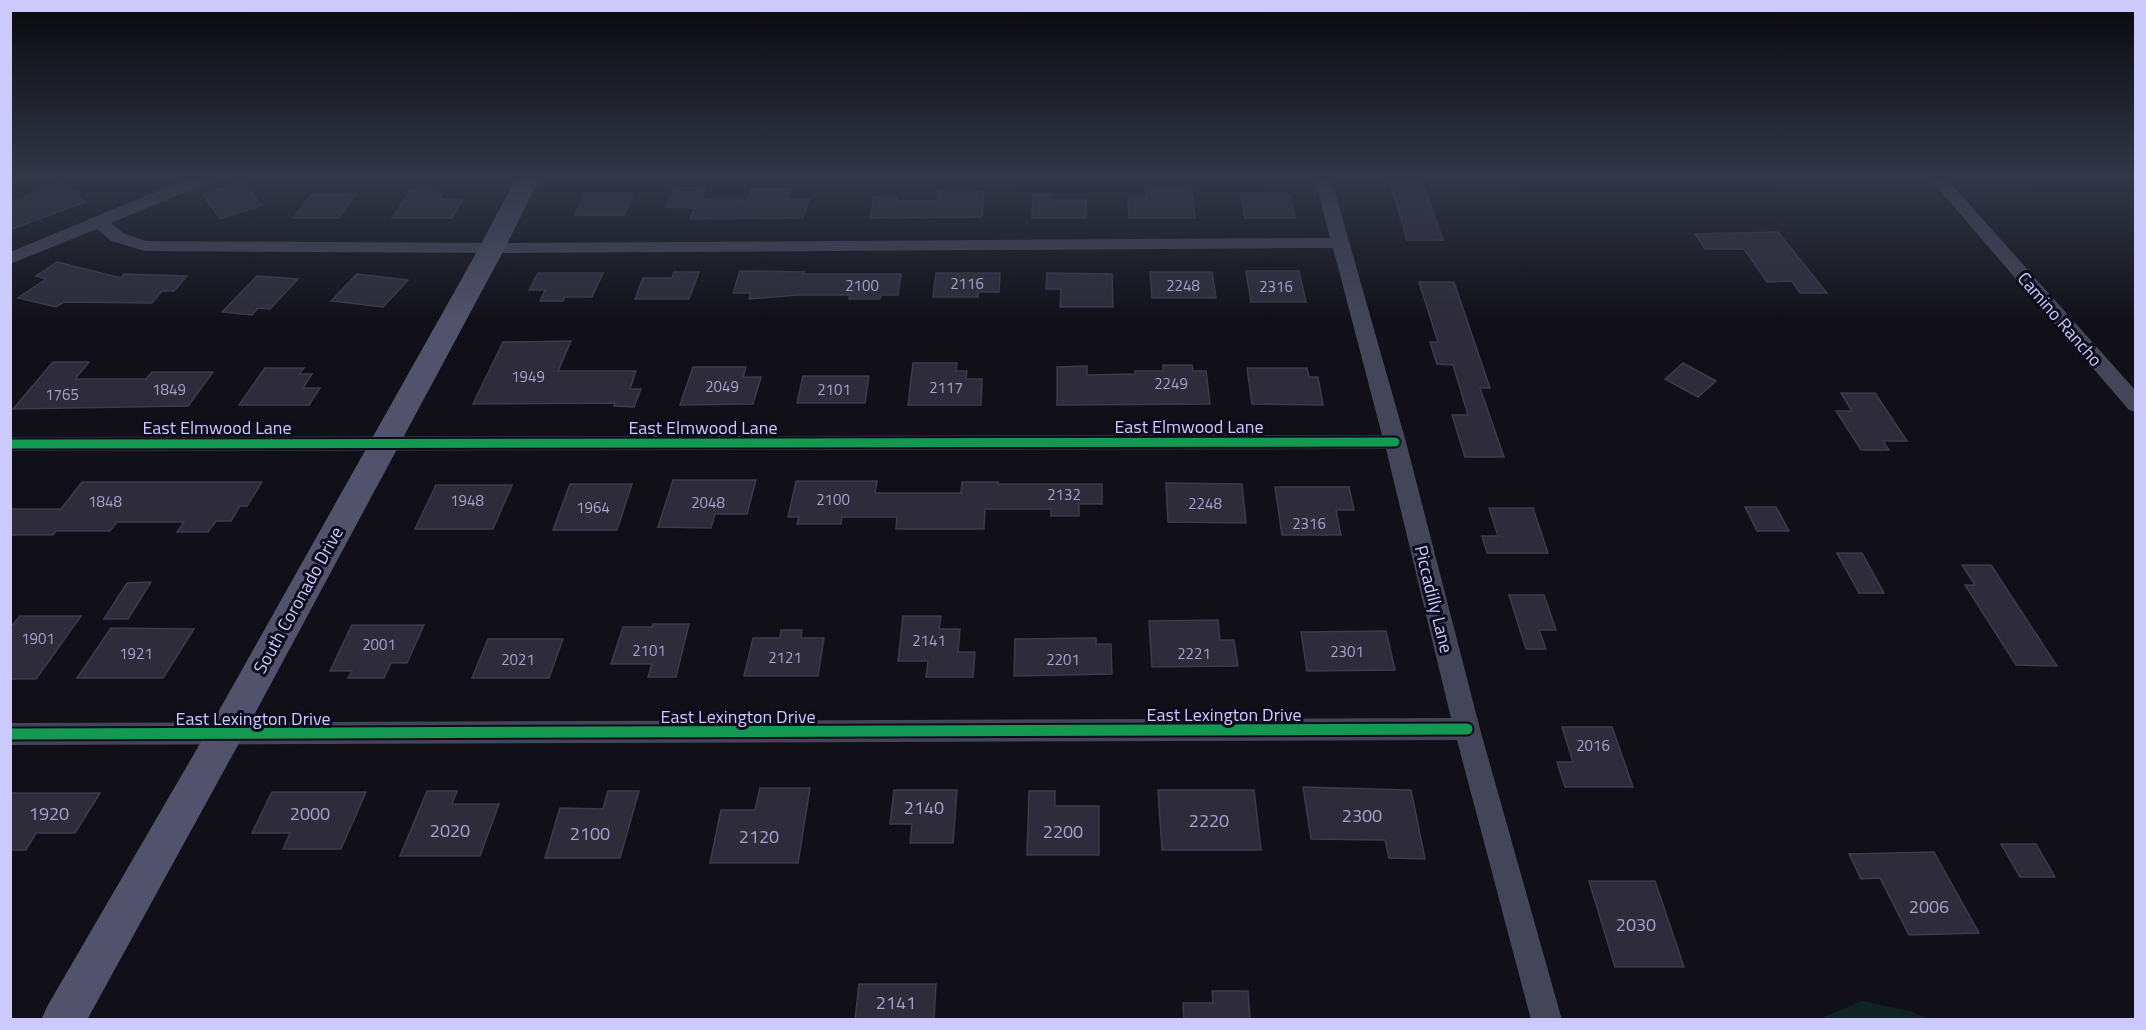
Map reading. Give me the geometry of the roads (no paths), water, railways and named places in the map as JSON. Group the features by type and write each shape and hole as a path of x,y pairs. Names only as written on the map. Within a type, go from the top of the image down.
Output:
{"street":[{"path":"10,259 90,226"},
{"path":"105,226 117,237 145,246 492,248 1340,243"},
{"name":"South Coronado Drive","path":"63,1020 225,734 503,226"},
{"name":"Piccadilly Lane","path":"1336,226 1395,442 1467,729 1547,1020"},
{"name":"Camino Rancho","path":"1979,226 2136,405"},
{"name":"East Elmwood Lane","path":"10,444 1395,442"},
{"name":"East Lexington Drive","path":"10,734 1467,729"}]}
